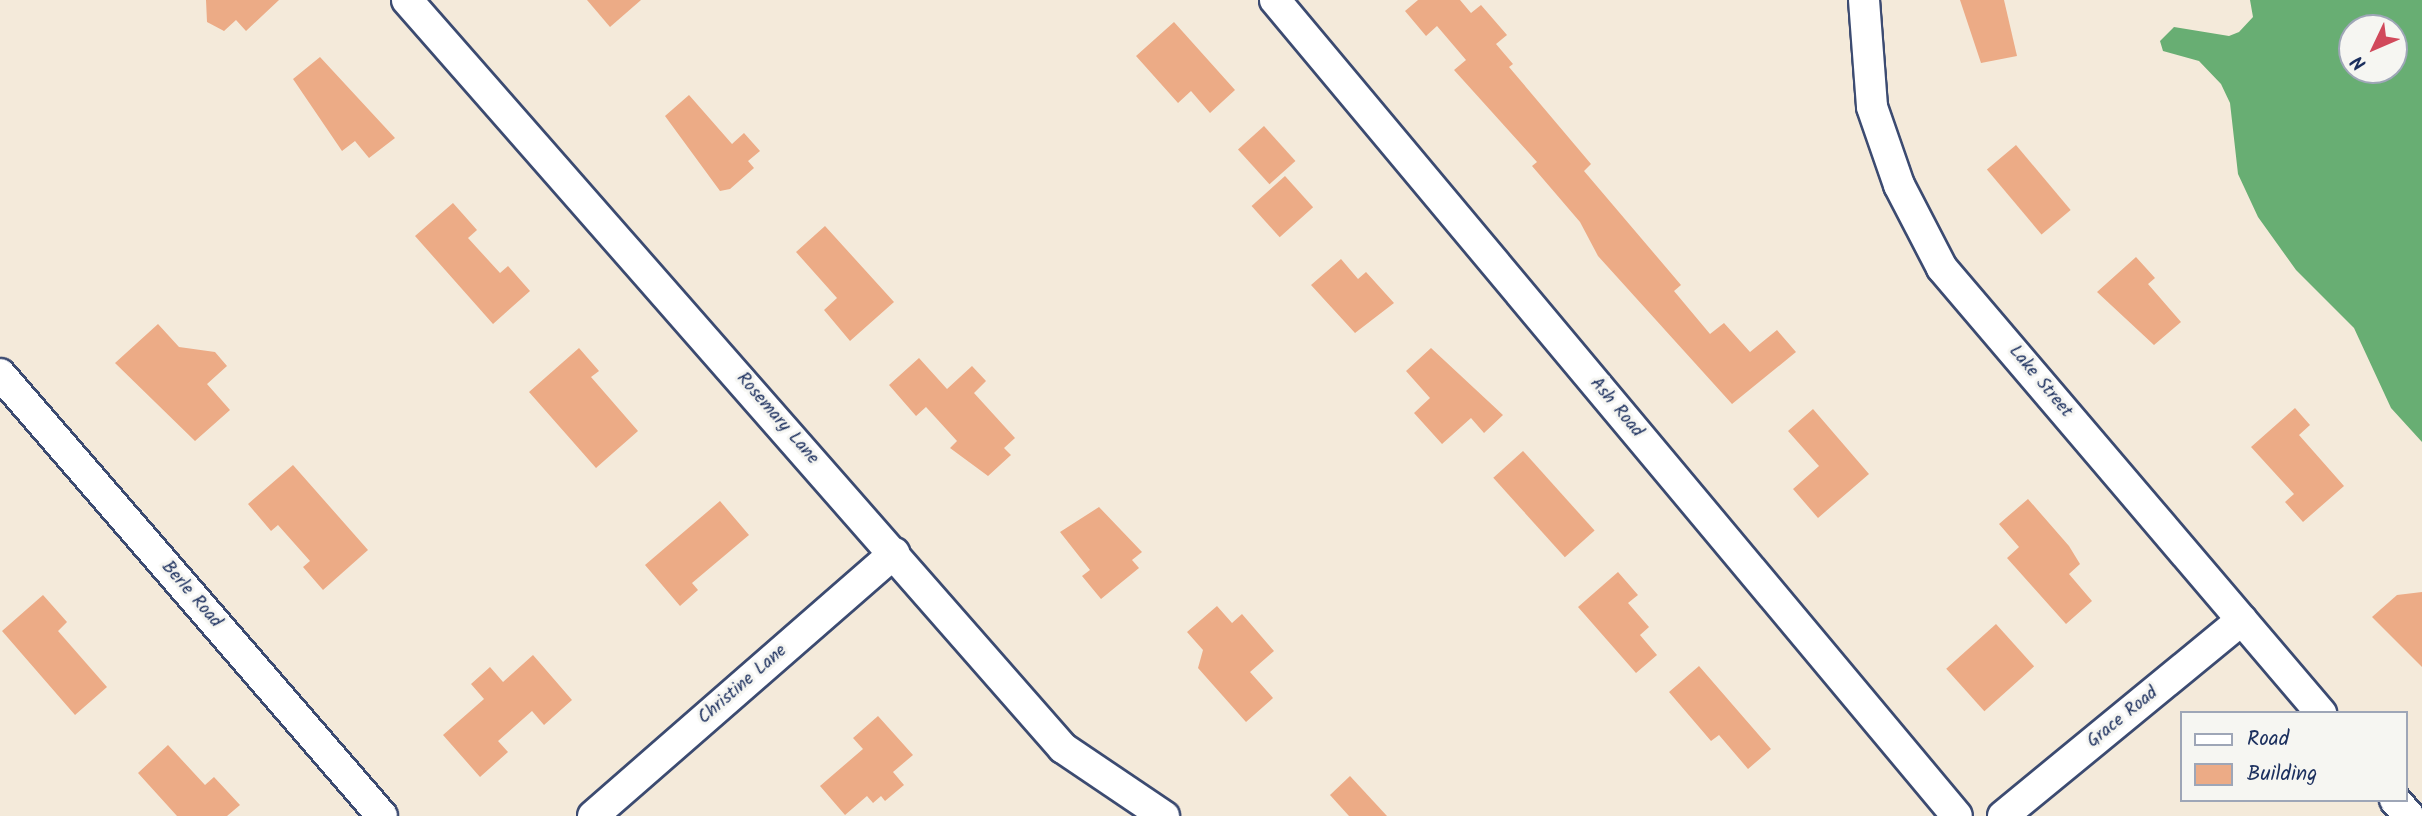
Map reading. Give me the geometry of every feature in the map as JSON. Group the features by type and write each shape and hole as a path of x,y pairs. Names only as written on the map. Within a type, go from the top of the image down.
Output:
{"street":[{"name":"Rosemary Lane","path":"407,0 1063,748 1164,816"},
{"name":"Ash Road","path":"1275,0 1957,816"},
{"name":"Lake Street","path":"1864,0 1872,107 1899,185 1942,268 2319,711"},
{"name":"Berle Road","path":"0,374 382,816"},
{"name":"Christine Lane","path":"593,816 894,553"},
{"name":"Grace Road","path":"2003,816 2242,620"},
{"path":"2397,802 2409,816"}],"green space":[{"path":"2250,0 2422,0 2422,442 2391,408 2354,328 2296,270 2258,217 2238,174 2230,103 2221,84 2199,61 2163,51 2160,41 2174,27 2229,36 2239,32 2253,17"}],"building":[{"path":"206,0 279,0 246,31 236,20 224,31 207,22"},
{"path":"587,0 641,0 610,27"},
{"path":"1418,0 1460,0 1471,13 1481,5 1507,35 1496,44 1513,64 1509,67 1591,164 1584,171 1681,285 1674,291 1710,334 1724,323 1750,352 1777,330 1796,352 1732,404 1598,256 1580,222 1532,166 1537,162 1454,70 1466,60 1437,26 1426,36 1405,11"},
{"path":"1960,0 2004,0 2017,56 1981,63"},
{"path":"1174,22 1235,90 1210,113 1191,91 1178,103 1136,56"},
{"path":"320,57 395,138 369,158 355,141 342,151 293,79"},
{"path":"689,95 732,144 744,133 760,151 748,161 754,168 730,189 720,191 665,116"},
{"path":"1264,126 1295,161 1269,184 1238,149"},
{"path":"2016,145 2071,210 2042,235 1987,169"},
{"path":"1285,176 1313,207 1280,237 1252,206"},
{"path":"453,203 477,230 468,238 500,273 508,266 530,291 493,324 415,236"},
{"path":"825,226 894,302 850,341 824,310 837,298 796,252"},
{"path":"2136,257 2155,278 2148,284 2181,322 2154,345 2097,292"},
{"path":"1341,259 1358,279 1366,272 1394,303 1355,333 1311,285"},
{"path":"158,324 179,347 215,352 227,366 207,384 230,410 195,441 115,363"},
{"path":"579,348 599,371 591,377 638,431 596,468 529,392"},
{"path":"1431,348 1503,415 1484,433 1471,418 1442,444 1414,413 1430,398 1406,371"},
{"path":"919,358 947,389 972,366 986,381 974,393 1015,438 1004,448 1011,455 988,476 950,448 957,441 926,407 916,416 889,385"},
{"path":"2295,408 2310,425 2299,435 2344,486 2303,522 2285,502 2294,494 2251,447"},
{"path":"1813,409 1869,474 1818,518 1793,489 1819,466 1788,431"},
{"path":"1523,451 1595,531 1565,557 1493,478"},
{"path":"293,465 368,550 323,590 303,567 310,561 278,525 271,531 248,504"},
{"path":"2028,499 2069,546 2080,564 2069,574 2092,601 2066,624 2007,558 2019,547 1999,524"},
{"path":"720,501 749,535 692,583 698,590 680,606 645,565"},
{"path":"1099,507 1142,552 1132,560 1139,568 1101,599 1082,576 1090,570 1060,532"},
{"path":"1618,572 1638,595 1628,603 1649,627 1640,635 1657,655 1636,673 1578,607"},
{"path":"2422,592 2422,667 2372,617 2397,595"},
{"path":"43,595 67,622 58,631 107,687 75,715 2,631"},
{"path":"1217,606 1232,623 1242,614 1274,651 1250,672 1273,698 1246,722 1198,668 1203,650 1187,632"},
{"path":"1996,624 2034,666 1984,711 1946,669"},
{"path":"533,655 572,700 544,725 532,711 498,741 508,752 480,777 443,735 484,699 471,684 490,667 503,682"},
{"path":"1699,666 1771,749 1748,769 1719,735 1711,741 1669,692"},
{"path":"878,716 913,755 893,772 904,785 885,801 881,796 873,803 867,796 845,815 820,786 863,749 853,738"},
{"path":"168,745 205,785 214,777 240,805 227,816 177,816 138,773"},
{"path":"1350,776 1387,816 1349,816 1330,795"}]}
